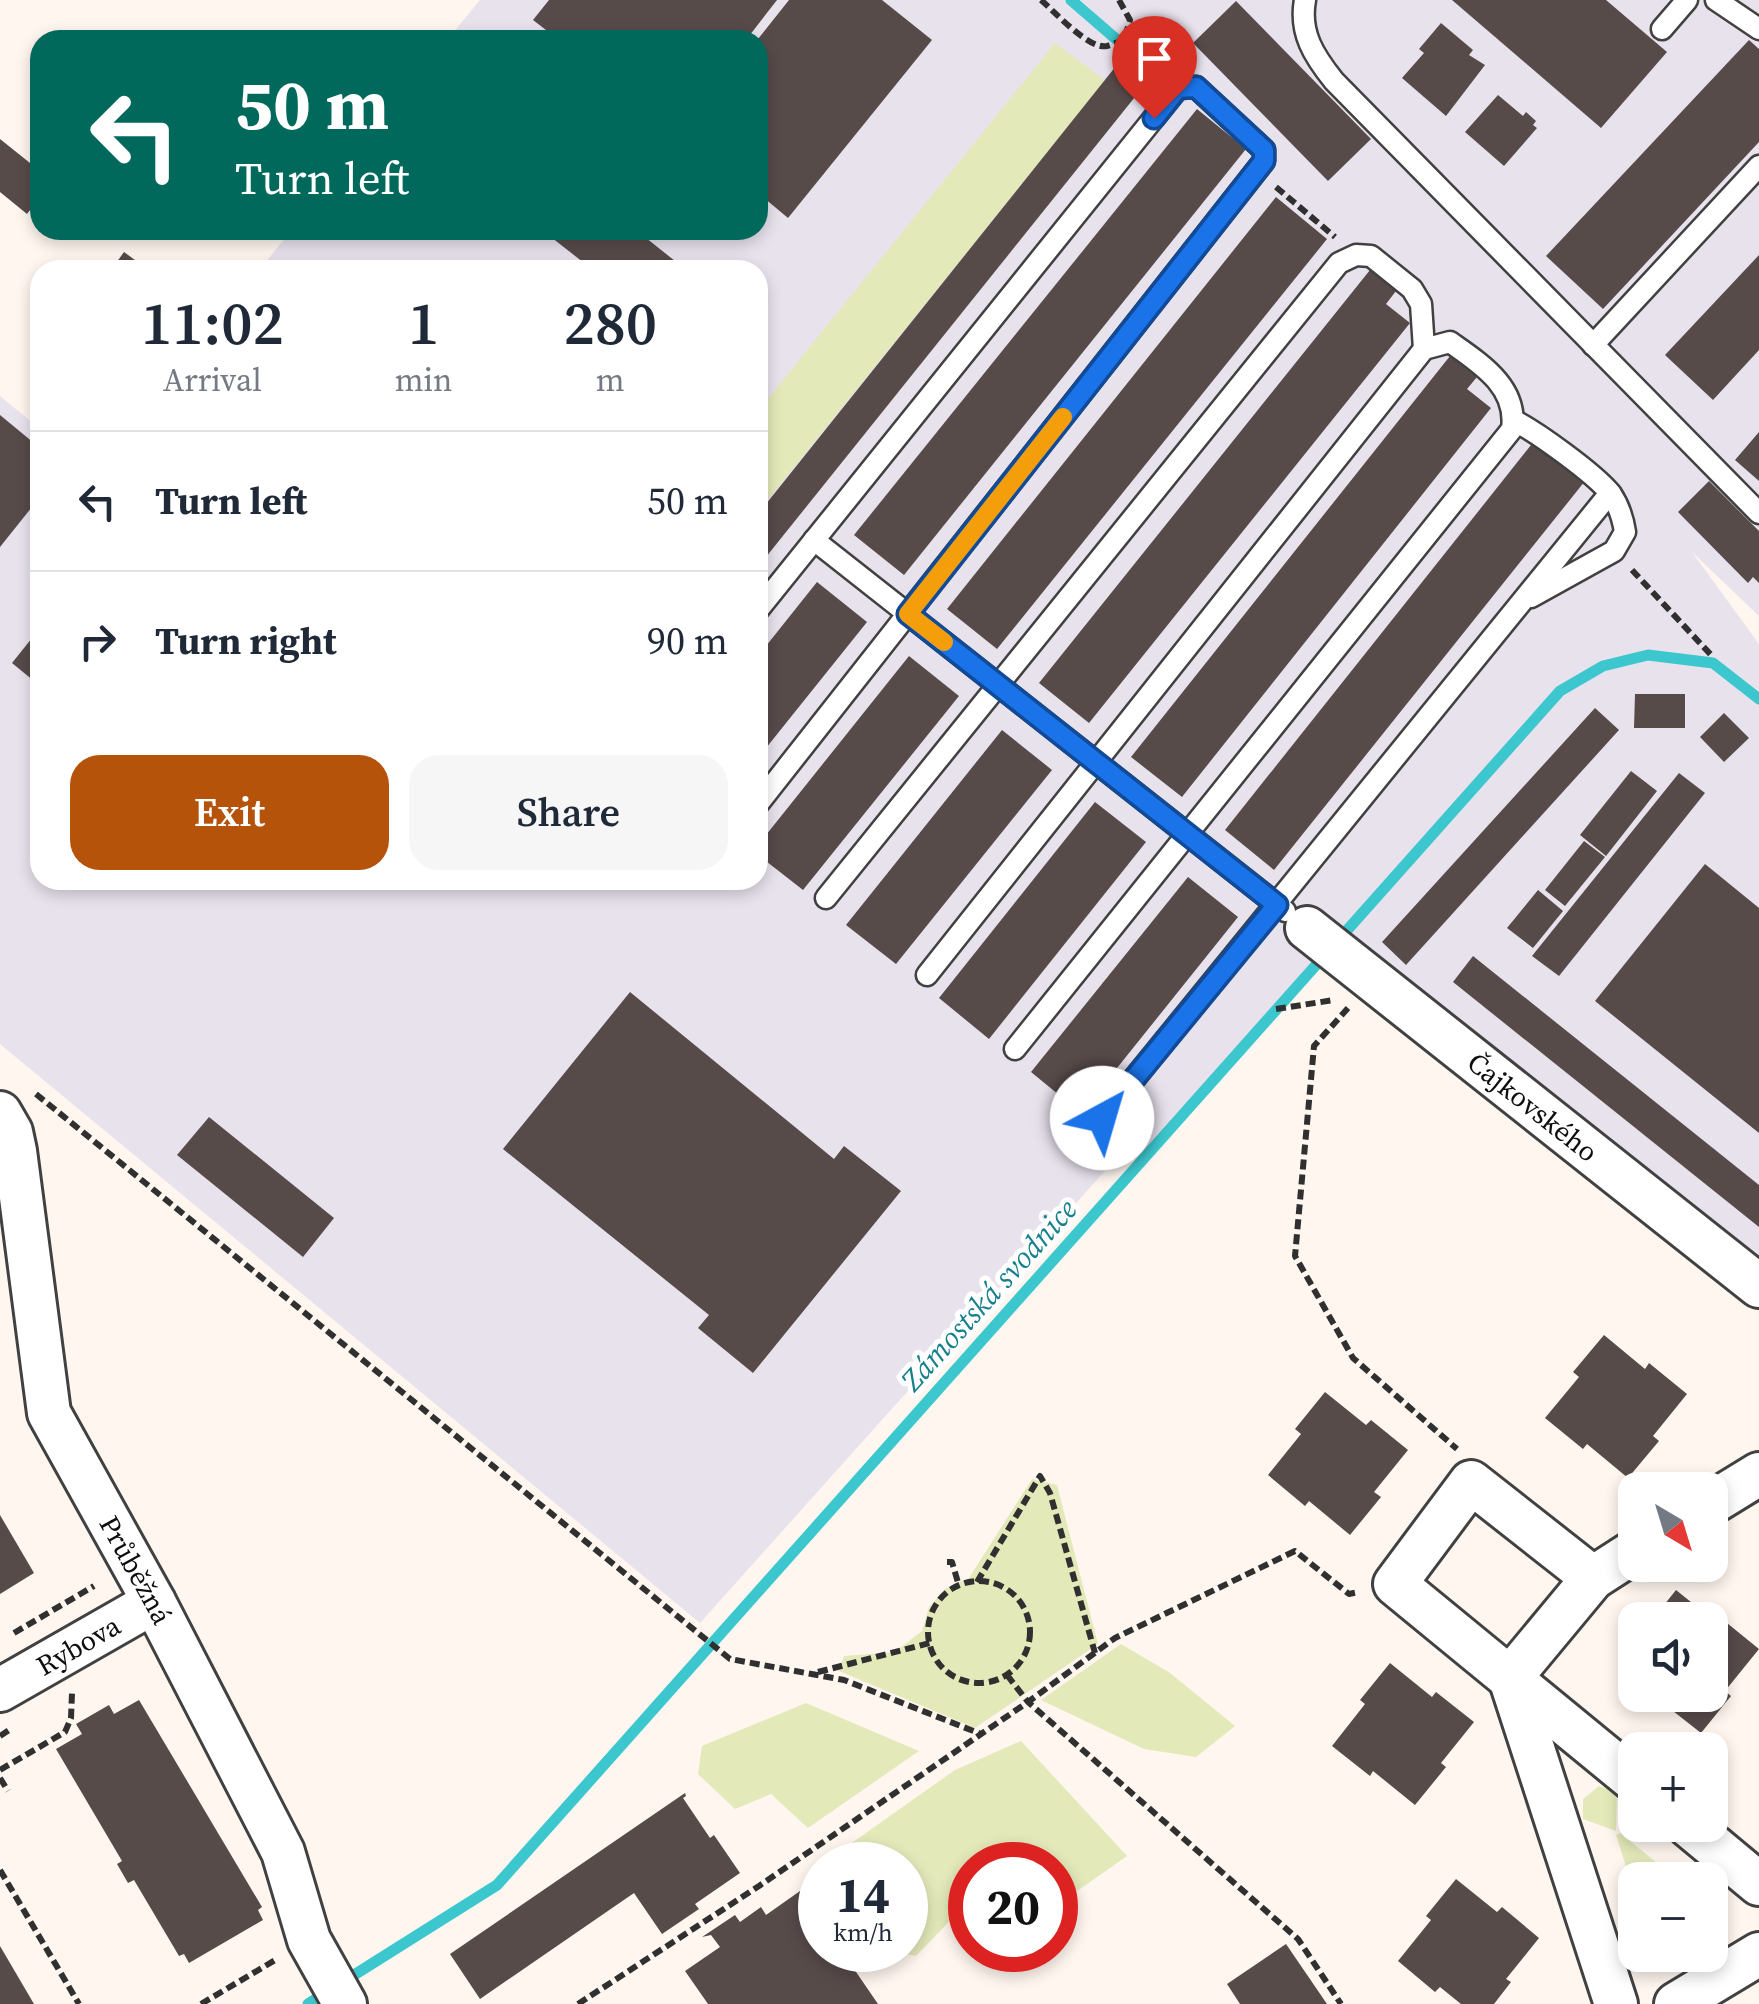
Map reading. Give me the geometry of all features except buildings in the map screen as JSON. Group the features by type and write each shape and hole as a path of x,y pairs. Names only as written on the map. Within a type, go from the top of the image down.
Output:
{"street":[{"name":"Čajkovského","path":"1292,916 1361,981 1759,1286"},
{"name":"Průběžná","path":"0,1113 16,1151 49,1413 154,1602 283,1852 316,1951 345,2004"},
{"path":"1728,1493 1759,1474"},
{"path":"1593,1578 1471,1482 1395,1584 1618,1767"},
{"path":"1510,1678 1593,1578 1618,1563"},
{"name":"Rybova","path":"0,1690 154,1602"},
{"path":"1510,1678 1616,2004"},
{"path":"1708,1842 1759,1884"},
{"path":"1676,2004 1759,1954"}],"lane":[{"path":"1304,0 1305,34 1334,81 1759,513"},
{"path":"1662,29 1688,0"},
{"path":"1716,0 1759,29"},
{"path":"768,598 1178,88 1196,87 1264,150 1264,161 1248,182 768,791"},
{"path":"1594,344 1759,166"},
{"path":"826,898 1339,263 1356,256 1371,256 1412,289 1421,304 1424,349"},
{"path":"926,976 1424,349 1450,342 1483,365 1507,392 1512,429 1015,1049"},
{"path":"1513,420 1535,431 1610,493 1625,532 1614,550 1525,600"},
{"path":"1102,1118 1292,916 1525,600 1610,493"},
{"path":"814,540 1292,916"}],"path":[{"path":"1041,0 1091,44 1105,46 1125,37 1138,38 1142,30 1172,57 1178,88"},
{"path":"1120,0 1130,20 1125,37"},
{"path":"1248,182 1268,181 1335,237 1340,248 1339,263"},
{"path":"1614,550 1714,657"},
{"path":"1276,1009 1361,981"},
{"path":"1361,981 1314,1046 1295,1256 1352,1358 1459,1450 1471,1482"},
{"path":"69,1122 730,1659 844,1680 982,1734"},
{"path":"976,1582 1040,1476 1050,1493 1095,1653"},
{"path":"578,2004 759,1886 1116,1638 1294,1551 1349,1594 1395,1584"},
{"path":"946,1562 952,1562 959,1586"},
{"path":"976,1582 996,1584 1008,1591 1026,1612 1029,1640 1025,1653 1006,1675 978,1683 964,1680 939,1664 930,1643 930,1622 944,1596 959,1586 976,1582"},
{"path":"0,1641 94,1586"},
{"path":"812,1674 930,1643"},
{"path":"1006,1675 1028,1702 1298,1939 1341,2004"},
{"path":"0,1770 65,1732 72,1718 72,1693"},
{"path":"0,1778 8,1791"},
{"path":"0,1870 79,2004"},
{"path":"201,2004 316,1951"}],"shaded area":[{"path":"480,0 1759,0 1759,616 1692,552 1759,644 1759,1259 1346,930 1141,1162 1121,1153 700,1623 0,1044 0,396 30,421 30,890 768,890 768,260 267,260 284,240 768,240 768,30 455,30"}],"green space":[{"path":"1055,43 1105,80 768,500 768,399"},
{"path":"1032,1479 1057,1485 1098,1644 975,1728 839,1671 844,1656 895,1652 922,1631 929,1607 945,1589 969,1578"},
{"path":"1121,1644 1170,1673 1235,1726 1196,1757 1144,1749 1041,1700"},
{"path":"806,1703 919,1751 808,1828 771,1794 735,1809 698,1774 702,1746"},
{"path":"1021,1741 1127,1856 1078,1890 1078,1842 948,1842 948,1923 928,1944 928,1842 853,1842 955,1770"},
{"path":"1599,1786 1617,1792 1616,1831 1583,1819 1583,1799"},
{"path":"1618,1842 1631,1842 1656,1862 1625,1862"}],"waterway":[{"path":"1071,0 1116,39"},
{"name":"Zámostská svodnice","path":"308,2004 497,1885 1560,691 1603,666 1648,655 1713,663 1759,699"}],"slow traffic":[{"path":"944,642 908,614 1063,417"}],"route":[{"path":"1102,1118 1277,905 908,614 1264,161 1264,150 1196,87 1178,88 1154,118"}]}
